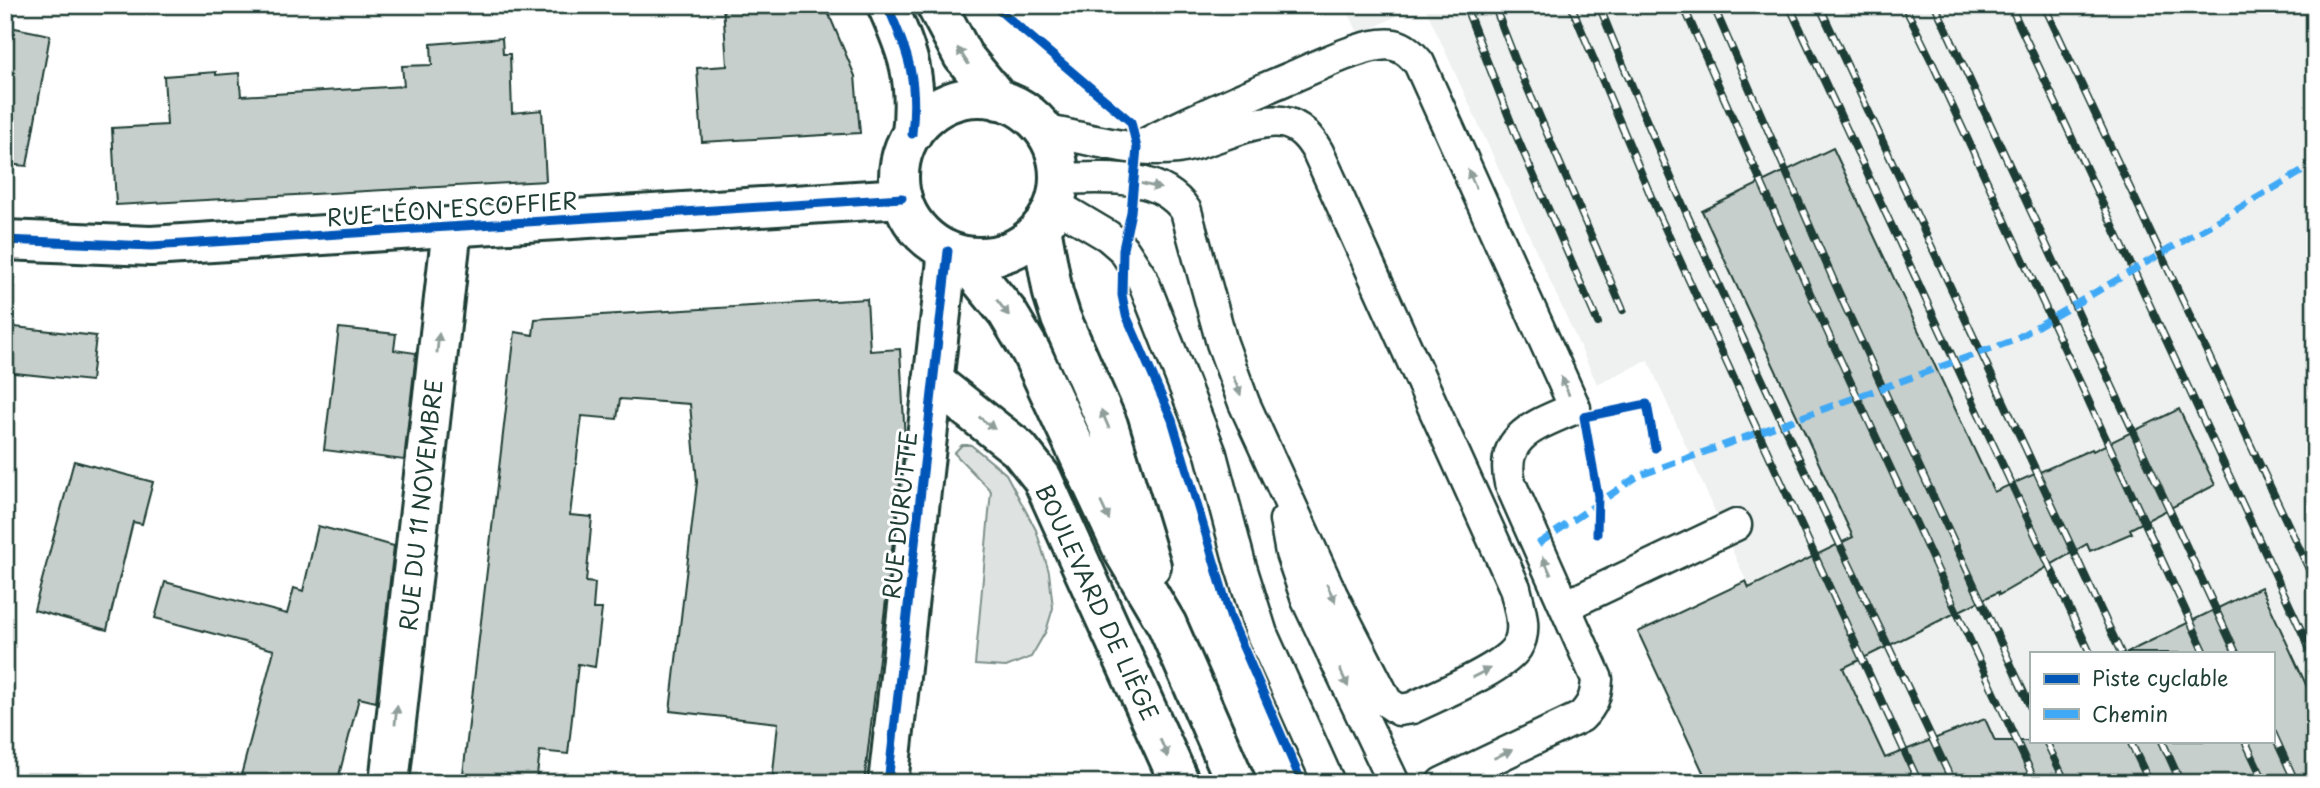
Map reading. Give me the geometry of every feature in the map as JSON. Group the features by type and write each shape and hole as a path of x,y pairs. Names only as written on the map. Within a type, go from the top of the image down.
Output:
{"street":[{"path":"887,5 912,71 915,108 912,134 901,159 899,172 902,198 914,225 924,236 954,253 983,257 1005,253 1025,242 1051,203 1055,153 1043,130 1024,111 999,100 977,97 945,106 926,118 912,134"},
{"path":"936,5 963,56 999,100"},
{"name":"RUE LÉON ESCOFFIER","path":"5,240 151,246 902,198"},
{"name":"BOULEVARD DE LIÈGE","path":"1051,203 1057,306 1119,458 1167,625"},
{"name":"RUE DU 11 NOVEMBRE","path":"389,783 452,228"},
{"name":"BOULEVARD DE LIÈGE","path":"954,253 1020,332 1124,552 1167,625 1236,783"},
{"name":"RUE DURUTTE","path":"888,783 933,381 954,253"},
{"name":"BOULEVARD DE LIÈGE","path":"933,381 1019,449 1042,478 1180,783"}],"lane":[{"path":"1138,148 1194,119 1328,62 1376,45 1393,44 1407,50 1419,63 1575,408 1542,423 1517,441 1510,453 1507,467 1510,483 1597,679 1596,695 1591,708 1581,717 1442,783"},
{"path":"1043,130 1138,148 1176,148 1203,143 1267,122 1282,122 1297,127 1310,137 1515,588 1523,623 1517,647 1499,664 1412,708 1399,710 1387,702 1332,595 1232,374 1186,211 1177,198 1162,188 1124,180 1051,203"},
{"path":"1051,203 1108,236 1124,249 1142,278 1211,454 1262,634 1329,783"},
{"path":"1277,475 1298,578 1394,783"},
{"path":"1564,606 1737,525"}],"shaded area":[{"path":"1345,5 1418,5 1359,35"},
{"path":"1424,5 2315,5 2315,783 1840,783 1736,559 1648,360 1597,384"},
{"path":"962,445 971,445 1006,474 1036,530 1049,572 1053,608 1046,631 1031,657 1006,667 975,665 991,491 954,453"}],"building":[{"path":"723,5 825,5 855,76 860,133 702,142 697,68 727,66"},
{"path":"5,26 50,35 27,166 5,164"},
{"path":"502,38 503,54 510,54 512,113 542,110 546,181 116,205 112,128 167,125 164,76 239,73 241,96 404,86 402,66 432,65 431,44"},
{"path":"1833,148 1994,492 2092,449 2093,451 2179,409 2215,485 2130,529 2132,533 2090,551 2087,544 1999,595 1998,592 1843,668 1885,758 1985,719 1995,741 2274,742 2274,652 2128,652 2261,587 2315,704 2315,783 1708,783 1638,632 1746,581 1749,588 1853,537 1702,211"},
{"path":"867,299 870,351 900,349 905,441 864,783 772,783 778,723 670,711 697,482 690,404 620,399 617,419 582,416 570,515 592,517 586,582 595,583 593,609 602,609 595,667 578,664 568,754 540,751 536,783 462,783 515,332 533,335 535,319"},
{"path":"5,326 96,336 91,381 5,372"},
{"path":"339,328 396,334 394,350 416,353 404,460 324,450"},
{"path":"74,461 153,482 142,524 133,522 107,630 34,610"},
{"path":"318,526 394,546 376,702 359,698 337,783 239,783 274,650 155,618 165,582 287,614 294,588 303,591"}],"railway":[{"path":"1465,5 1516,135 1598,323"},
{"path":"1494,5 1623,310"},
{"path":"1571,5 1655,206 1919,783"},
{"path":"1599,5 1639,104 1725,300 1953,783"},
{"path":"1683,5 1821,318 2036,783"},
{"path":"1713,5 1844,304 2030,706"},
{"path":"1789,5 2090,652"},
{"path":"1819,5 2121,652"},
{"path":"1904,5 2205,652"},
{"path":"1935,5 2236,652"},
{"path":"2010,5 2315,660"},
{"path":"2044,5 2315,582"},
{"path":"2274,735 2296,783"},
{"path":"2046,742 2066,783"},
{"path":"2130,742 2150,783"},
{"path":"2162,742 2181,783"},
{"path":"2245,742 2265,783"}],"marked path":[{"path":"1538,544 1638,476 2012,341 2315,164"}],"cycle path":[{"path":"887,5 901,38 913,82 912,134"},
{"path":"993,5 1131,122 1137,148 1131,212 1123,249 1122,295 1126,315 1172,420 1231,619 1302,783"},
{"path":"5,240 151,246 902,198"},
{"path":"888,783 948,251"},
{"path":"1597,534 1598,496 1584,417 1647,404 1655,448"}]}
